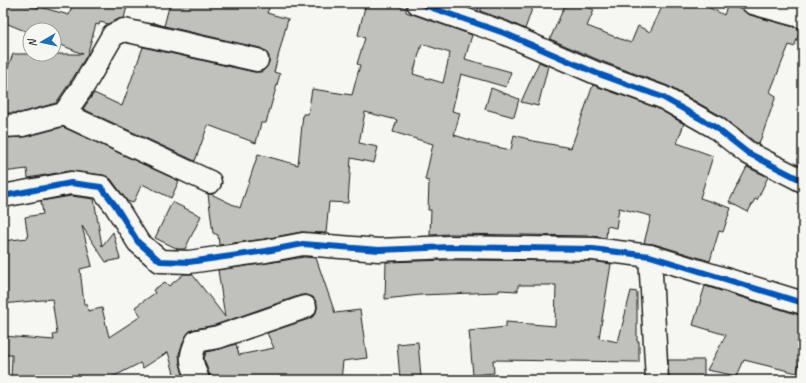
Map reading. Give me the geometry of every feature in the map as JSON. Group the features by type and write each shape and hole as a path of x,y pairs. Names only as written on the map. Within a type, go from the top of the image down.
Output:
{"street":[{"path":"418,3 504,33 596,73 662,97 715,127 748,153 803,181"},
{"path":"753,3 803,17"},
{"path":"64,114 84,85 113,35 124,30 257,60"},
{"path":"3,126 22,125 64,114 210,182"},
{"path":"3,196 72,183 100,187 116,205 138,242 160,261 189,262 303,244 378,250 450,247 593,249 650,256 803,303"},
{"path":"650,256 657,380"},
{"path":"198,380 191,360 192,350 197,341 218,337 305,307"}],"building":[{"path":"3,3 20,3 69,15 73,3 128,3 124,18 108,24 100,22 99,25 96,24 87,55 56,103 20,113 3,113 3,80 13,54 22,54 22,62 62,62 62,54 83,54 62,45 62,22 22,22 22,30 3,22"},
{"path":"170,3 271,3 267,13 288,19 274,72 280,74 266,123 261,123 256,143 208,125 195,161 83,109 94,93 122,106 143,47 254,72 261,72 266,68 269,62 269,56 260,48 164,26"},
{"path":"366,3 387,3 406,8 406,12 472,35 465,59 511,72 506,87 461,74 452,111 460,113 454,135 477,143 511,150 514,135 528,140 571,148 593,85 657,108 684,124 677,143 713,156 700,198 731,208 723,232 719,231 710,261 654,244 644,243 651,216 619,208 616,228 607,226 606,238 593,236 430,235 431,210 428,210 429,181 425,180 433,144 393,132 397,120 365,112 359,143 378,147 374,163 351,158 348,203 329,202 326,233 301,232 219,245 218,235 213,233 208,194 211,194 240,208 258,154 298,165 303,114 308,114 312,89 352,95 360,65 357,64 365,38 358,35","holes":["422,44 450,53 443,83 413,74"]},
{"path":"456,3 470,3 479,6 478,11"},
{"path":"484,3 534,3 525,29 480,11"},
{"path":"566,3 579,3 594,10 587,26 631,43 638,26 650,32 664,3 700,3 724,15 728,4 750,15 801,29 794,47 789,45 770,92 776,96 759,144 721,116 668,86 601,61 550,39"},
{"path":"539,62 548,66 538,106 521,102"},
{"path":"491,88 519,99 514,117 485,109"},
{"path":"63,127 179,181 171,198 142,184 133,203 127,201 111,179 103,175 69,171 28,178 27,169 3,172 3,138 25,137"},
{"path":"747,167 768,177 757,200 755,199 748,212 729,202"},
{"path":"71,196 94,199 102,246 113,232 120,259 106,262 82,226 92,266 80,269 84,304 87,304 88,311 102,308 109,337 141,316 135,307 155,293 153,290 165,282 169,286 184,274 192,274 225,317 218,270 304,257 316,258 335,313 360,310 367,358 343,361 341,380 210,380 204,359 206,352 236,344 239,355 274,348 267,333 309,319 315,315 317,303 313,297 301,295 215,325 190,331 183,342 179,354 183,375 175,377 168,352 143,368 140,363 107,380 11,380 12,355 3,355 3,336 54,340 53,335 57,334 52,299 3,304 3,241 28,238 25,217 43,214 41,201"},
{"path":"172,202 201,216 185,249 178,249 155,238"},
{"path":"450,260 592,261 611,264 599,338 618,342 631,291 637,292 637,341 639,341 639,362 493,360 494,373 473,375 469,331 506,327 506,322 555,326 556,285 518,285 518,291 499,290 499,292 420,295 385,299 386,262"},
{"path":"705,286 803,315 803,346 797,373 744,360 737,376 707,370 726,335 693,325"},
{"path":"418,342 421,377 400,379 397,344"},
{"path":"668,360 704,360 704,380 669,380"}],"cycle path":[{"path":"418,3 504,33 596,73 662,97 715,127 748,153 803,181"},
{"path":"3,196 71,183 101,187 115,205 138,242 160,261 189,262 303,244 379,250 450,247 593,249 650,256 803,303"}]}
